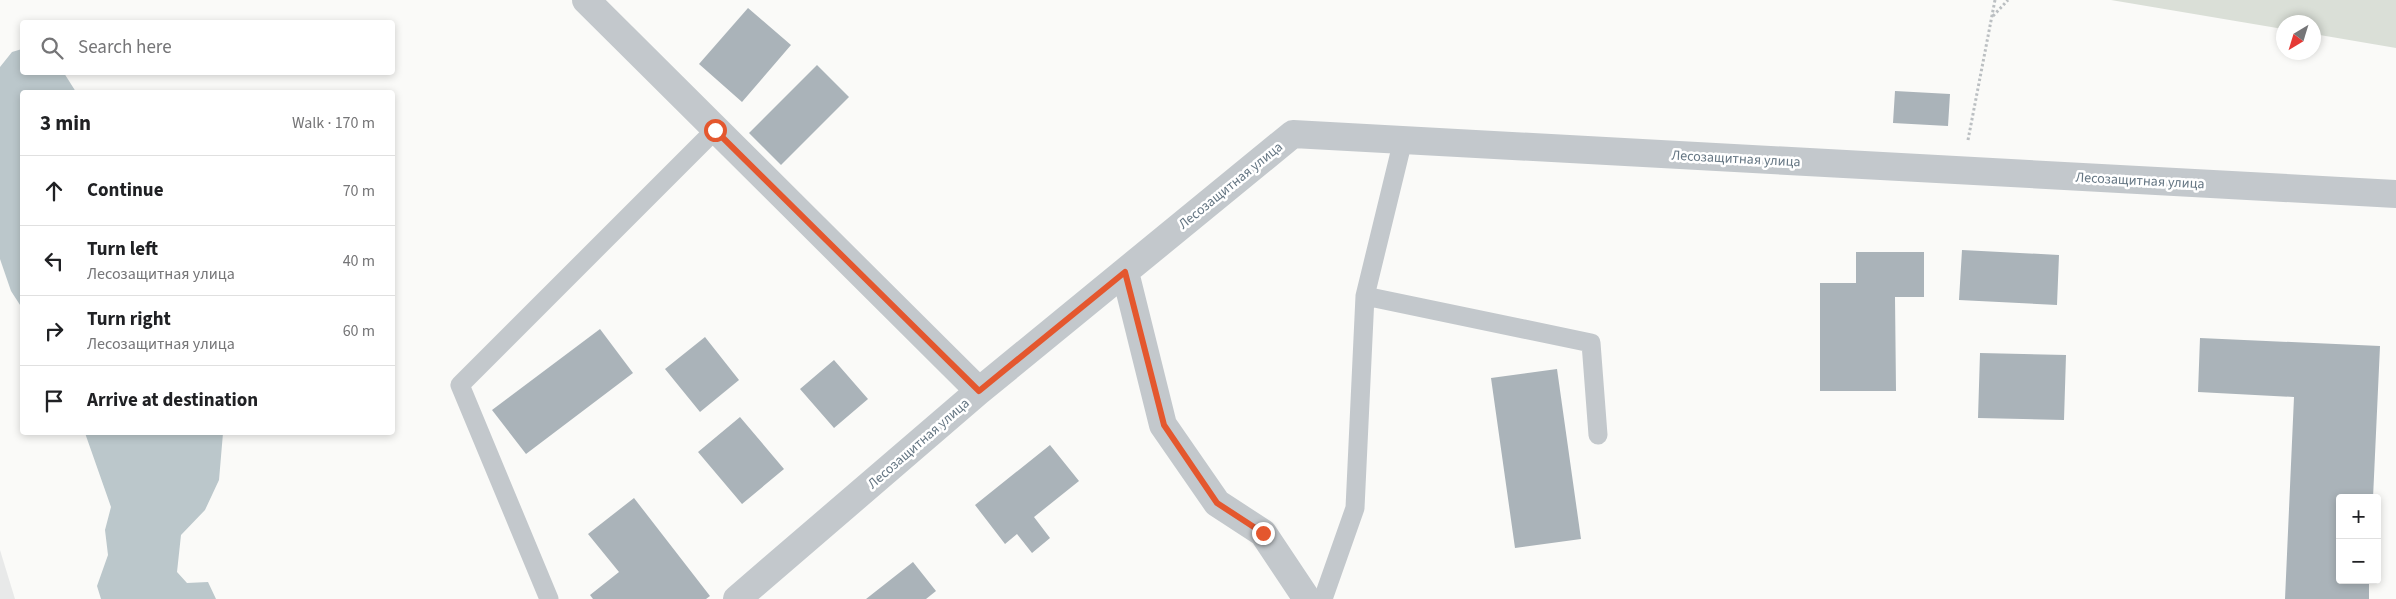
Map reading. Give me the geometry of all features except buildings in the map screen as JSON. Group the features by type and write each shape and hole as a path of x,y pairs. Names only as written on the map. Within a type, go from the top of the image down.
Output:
{"street":[{"path":"586,0 979,391"},
{"name":"Лесозащитная улица","path":"737,599 979,391 1293,134 2396,194"},
{"path":"1125,272 1164,425 1217,503 1263,533 1306,599"}],"lane":[{"path":"548,599 460,385 715,130"},
{"path":"1323,599 1355,508 1365,296 1403,140"},
{"path":"1365,296 1591,343 1598,435"}],"path":[{"path":"1963,170 1995,0"},
{"path":"1991,18 2008,0"}],"shaded area":[{"path":"2111,0 2396,0 2396,48 2321,35 2321,15 2276,15 2276,28"},
{"path":"20,50 20,75 65,75 75,90 20,90 20,305 11,291 0,259 0,67 12,52"},
{"path":"86,435 223,435 219,480 205,510 181,535 177,572 187,583 208,582 216,599 101,599 97,586 108,555 105,530 111,507"},
{"path":"0,550 15,599 0,599"}],"route":[{"path":"715,130 979,391 1125,272 1164,425 1217,503 1263,533"}]}
